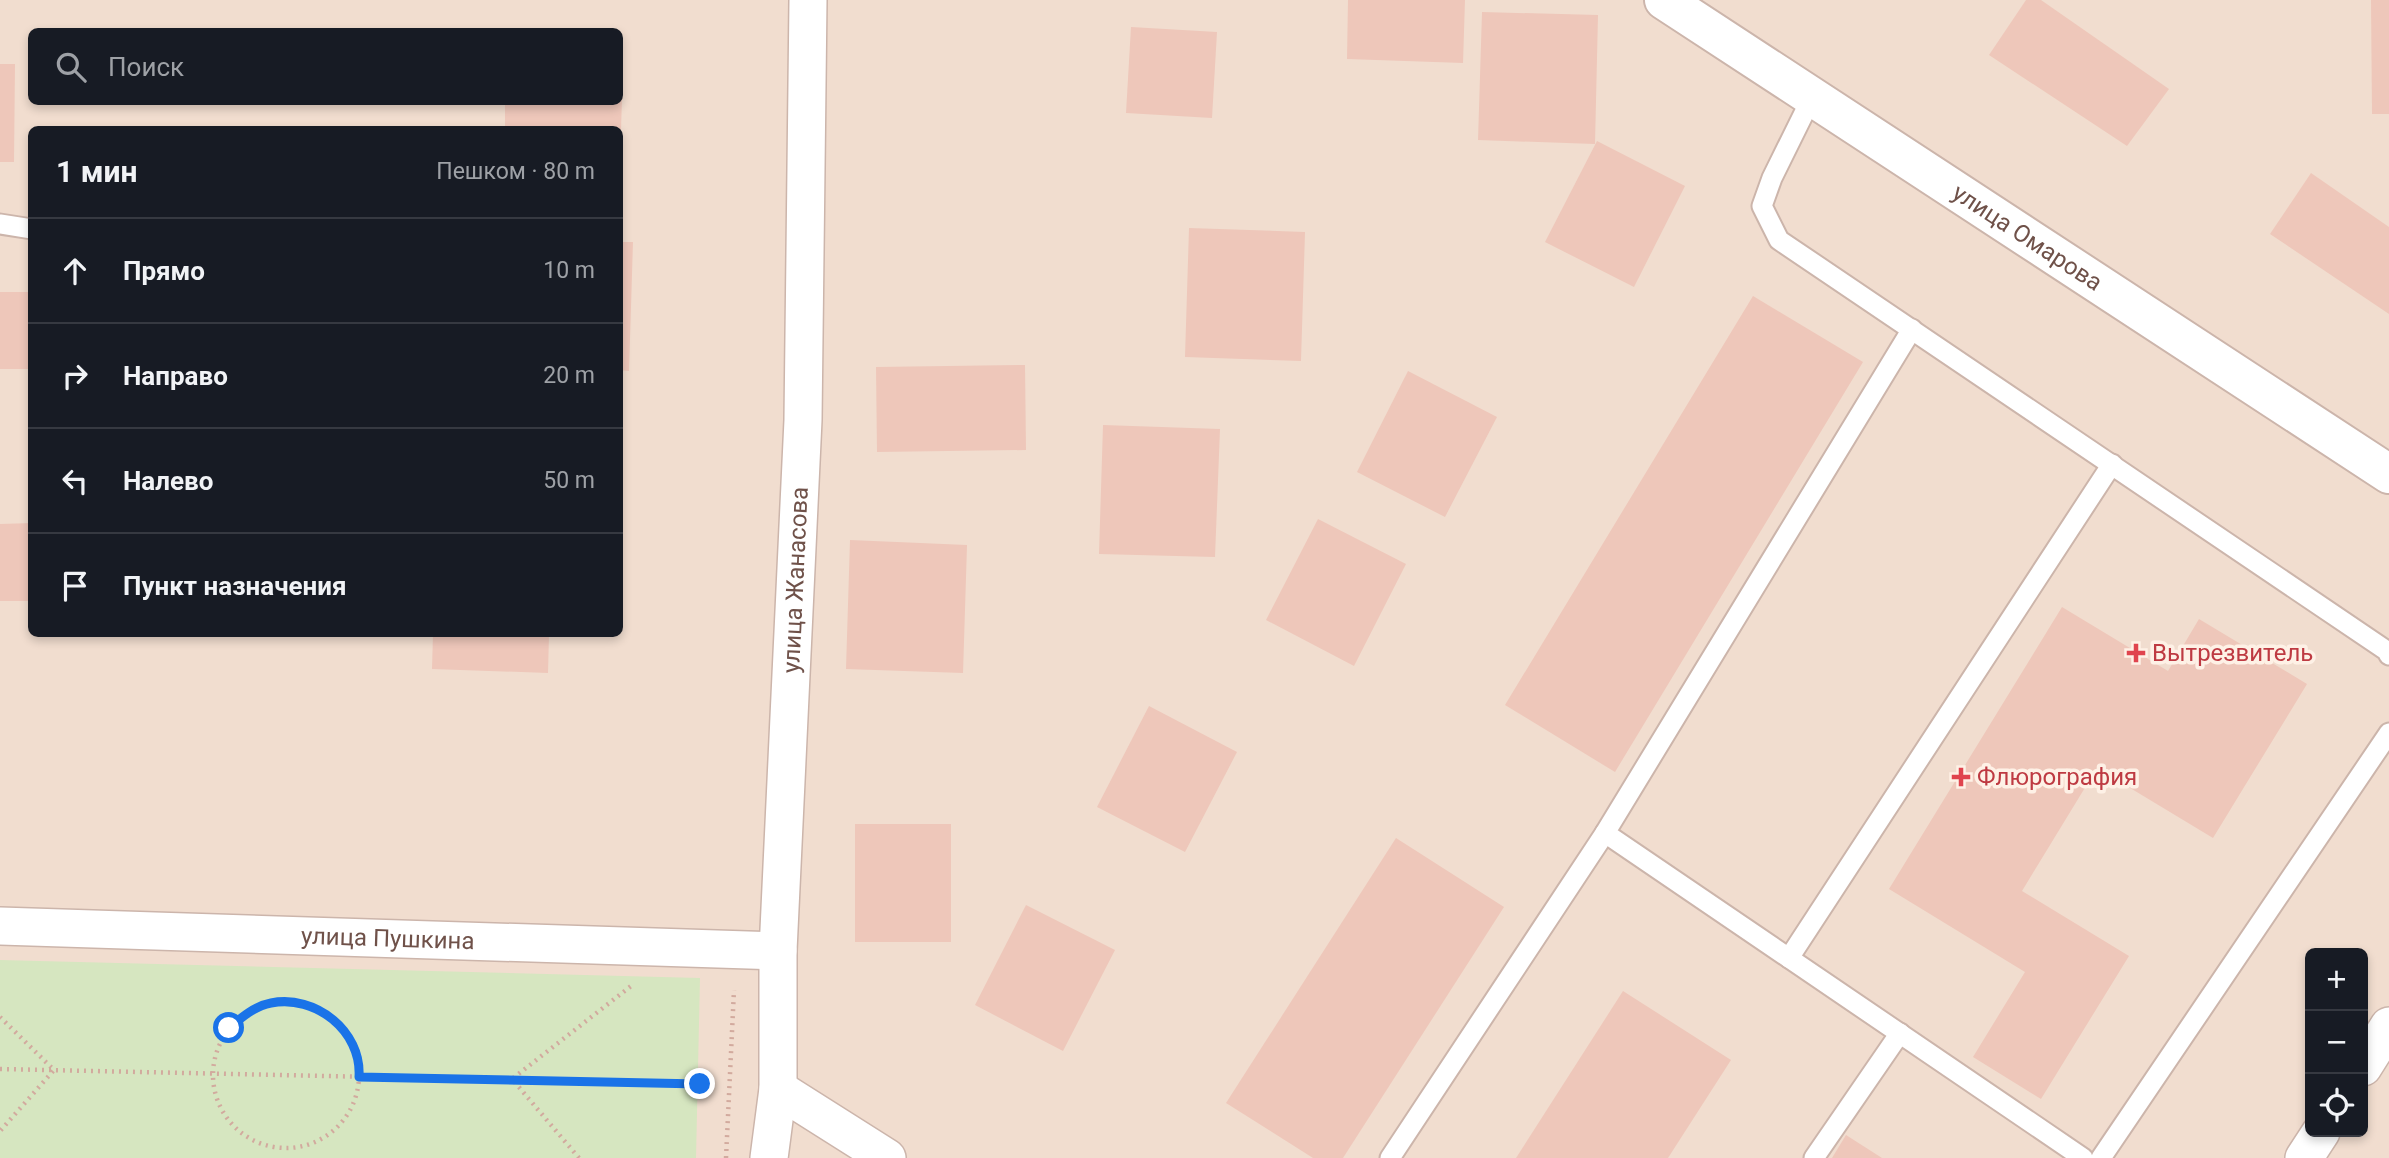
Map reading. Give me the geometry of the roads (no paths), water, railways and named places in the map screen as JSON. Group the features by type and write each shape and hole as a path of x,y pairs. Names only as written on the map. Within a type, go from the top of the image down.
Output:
{"street":[{"name":"улица Жанасова","path":"769,1158 778,1088 778,951 803,420 808,0"},
{"name":"улица Омарова","path":"1664,0 2389,474"},
{"name":"улица Пушкина","path":"0,926 778,951"},
{"path":"2368,1059 2389,1026"},
{"path":"778,1088 887,1158"},
{"path":"2304,1158 2318,1137"}],"lane":[{"path":"1812,97 1772,178 1762,206 1779,240 2387,651 2389,655"},
{"path":"0,224 28,228"},
{"path":"1390,1158 1605,833 1912,329"},
{"path":"1789,958 2112,464"},
{"path":"2101,1158 2389,733"},
{"path":"1605,833 2083,1158"},
{"path":"1814,1158 1900,1033"}],"place":[{"name":"Вытрезвитель","path":"2136,653"},
{"name":"Флюрография","path":"1961,777"}]}
